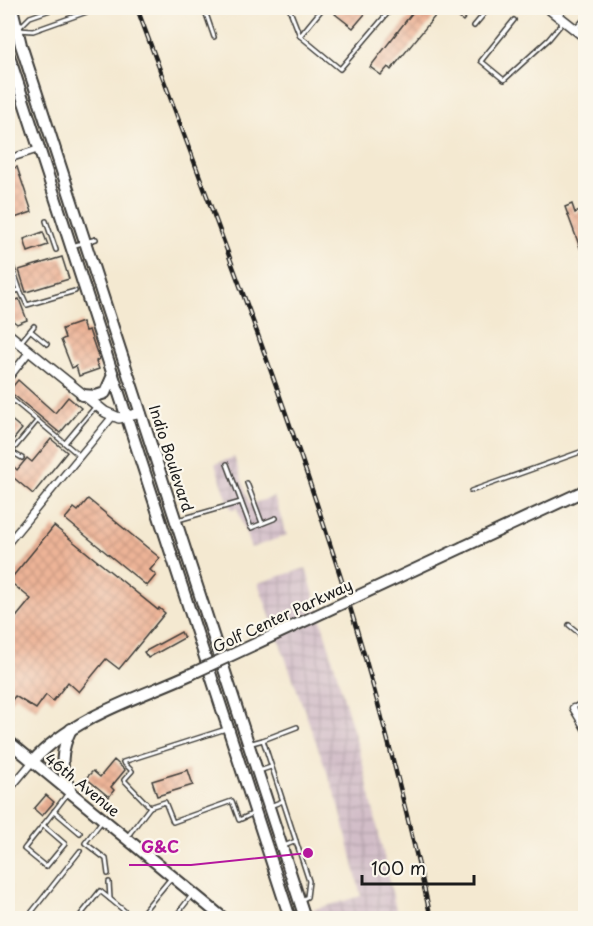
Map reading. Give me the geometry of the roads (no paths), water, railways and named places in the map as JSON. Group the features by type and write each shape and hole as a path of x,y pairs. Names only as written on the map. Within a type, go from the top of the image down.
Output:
{"main road":[{"name":"Indio Boulevard","path":"12,8 12,31 91,240 141,413 305,918"},
{"name":"Indio Boulevard","path":"8,53 290,918"},
{"path":"82,395 96,396 105,393 113,375"},
{"name":"Golf Center Parkway","path":"33,761 46,747 71,729 585,490"},
{"path":"158,514 172,534 180,556 192,566"},
{"path":"71,729 62,761 63,774 71,793"},
{"name":"46th Avenue","path":"8,741 223,918"}],"street":[{"path":"548,8 585,38"},
{"path":"8,159 39,149"},
{"path":"8,334 96,406 113,416 126,417 141,413"},
{"path":"8,379 29,352"},
{"path":"8,543 113,416"},
{"path":"573,708 585,730"},
{"name":"Golf Center Parkway","path":"8,791 33,761"}],"lane":[{"path":"12,31 30,17 56,8"},
{"path":"12,31 33,31 98,8"},
{"path":"204,8 214,37"},
{"path":"289,8 300,36 340,69 392,8"},
{"path":"300,36 323,8"},
{"path":"474,26 489,8"},
{"path":"575,30 585,17"},
{"path":"514,20 481,61 504,80 549,39 564,21"},
{"path":"46,221 56,250"},
{"path":"71,246 91,240"},
{"path":"8,254 27,305 75,291"},
{"path":"8,293 20,290"},
{"path":"20,344 34,326"},
{"path":"31,331 47,344"},
{"path":"8,396 80,456"},
{"path":"65,443 96,406"},
{"path":"12,452 37,420"},
{"path":"8,450 22,459"},
{"path":"471,491 585,450"},
{"path":"227,464 251,528 276,518"},
{"path":"247,483 262,524"},
{"path":"177,520 241,502"},
{"path":"569,625 585,639"},
{"path":"573,708 585,699"},
{"path":"249,744 297,727"},
{"path":"150,807 124,780 132,771 123,762 228,728"},
{"path":"262,740 309,881 307,897 300,900"},
{"path":"258,771 272,767"},
{"path":"43,825 65,844 46,867 24,849 54,811 71,793"},
{"path":"126,838 150,807 165,802 173,822 232,801 239,819 255,812"},
{"path":"269,806 283,801"},
{"path":"54,811 80,833"},
{"path":"103,820 85,843 106,859 108,874"},
{"path":"282,846 296,841"},
{"path":"27,918 80,851"},
{"path":"138,918 172,876"},
{"path":"109,882 110,899"},
{"path":"81,918 79,917 100,891 134,918"},
{"path":"184,918 178,913 193,894"}],"railway":[{"path":"137,8 261,344 331,547 386,731 431,918"}],"place":[{"name":"G&C","path":"308,853"}]}
